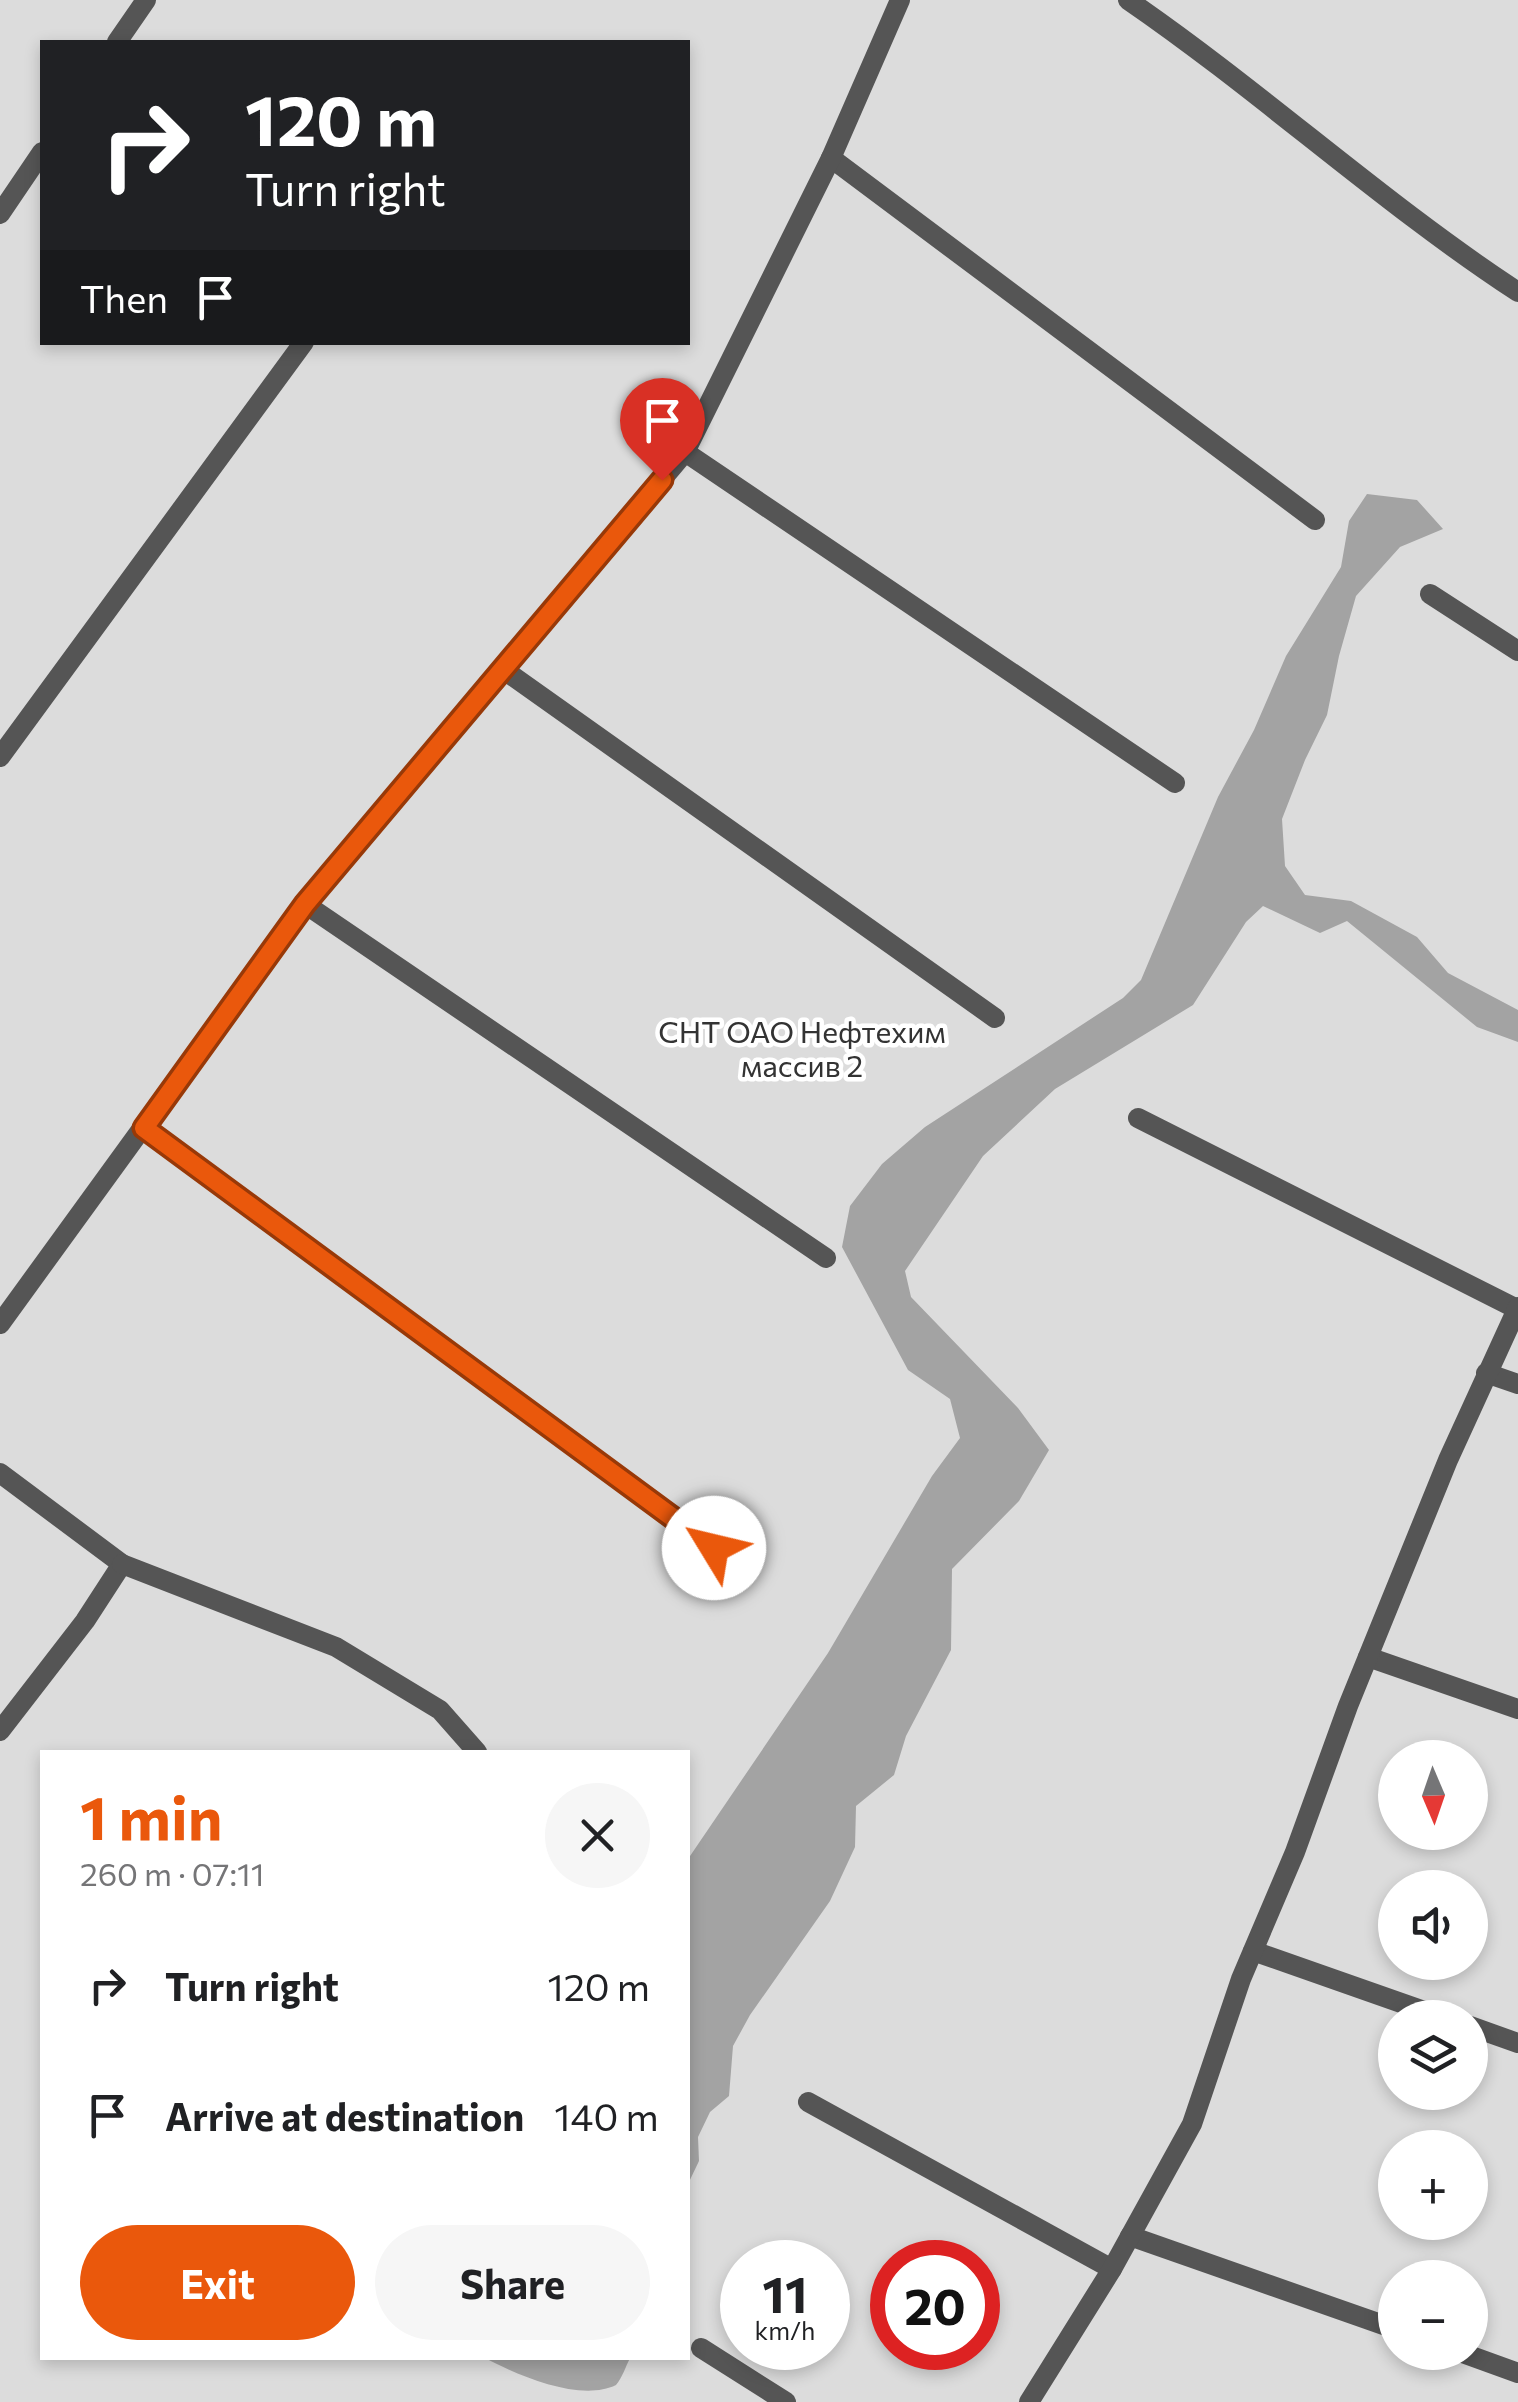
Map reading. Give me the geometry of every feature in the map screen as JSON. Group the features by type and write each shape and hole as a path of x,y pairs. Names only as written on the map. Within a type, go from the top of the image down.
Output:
{"lane":[{"path":"118,40 146,0"},
{"path":"0,1324 305,904 685,452 831,158 900,0"},
{"path":"1128,0 1203,52 1453,250 1518,292"},
{"path":"0,214 40,155"},
{"path":"831,158 1315,520"},
{"path":"0,757 302,345"},
{"path":"685,452 1174,784"},
{"path":"1430,594 1518,651"},
{"path":"504,670 995,1018"},
{"path":"305,904 826,1258"},
{"path":"1029,2402 1112,2269 1192,2124 1252,1951 1295,1852 1368,1657 1486,1373 1518,1308 1138,1118"},
{"path":"144,1128 714,1548"},
{"path":"1486,1373 1518,1384"},
{"path":"0,1473 122,1564 336,1647 440,1710 474,1750"},
{"path":"0,1730 86,1621 122,1564"},
{"path":"1368,1657 1518,1709"},
{"path":"1252,1951 1392,2000"},
{"path":"1488,2032 1518,2043"},
{"path":"808,2102 1112,2269"},
{"path":"1130,2236 1378,2324"},
{"path":"701,2348 786,2402"},
{"path":"1488,2362 1518,2373"}],"green space":[{"name":"СНТ ОАО Нефтехим массив 2","path":"0,0 1518,0 1518,2402 0,2402"}],"shaded area":[{"path":"1367,494 1417,500 1443,529 1400,547 1356,596 1327,715 1282,819 1285,866 1305,895 1351,901 1417,937 1448,973 1518,1010 1518,1042 1477,1027 1347,921 1320,933 1263,906 1246,922 1193,1005 1055,1089 983,1156 905,1271 911,1297 1018,1408 1049,1450 1019,1501 952,1569 951,1650 906,1736 894,1775 856,1806 855,1847 830,1901 750,2015 733,2046 729,2096 710,2112 698,2137 699,2161 690,2180 690,1856 828,1653 932,1476 960,1438 950,1399 908,1370 842,1247 850,1206 882,1164 925,1127 1123,998 1141,980 1218,797 1254,730 1286,656 1341,567 1349,521"},
{"path":"489,2360 629,2360 616,2385 602,2390 569,2389 516,2373"}],"route":[{"path":"662,480 305,904 144,1128 714,1548"}]}
